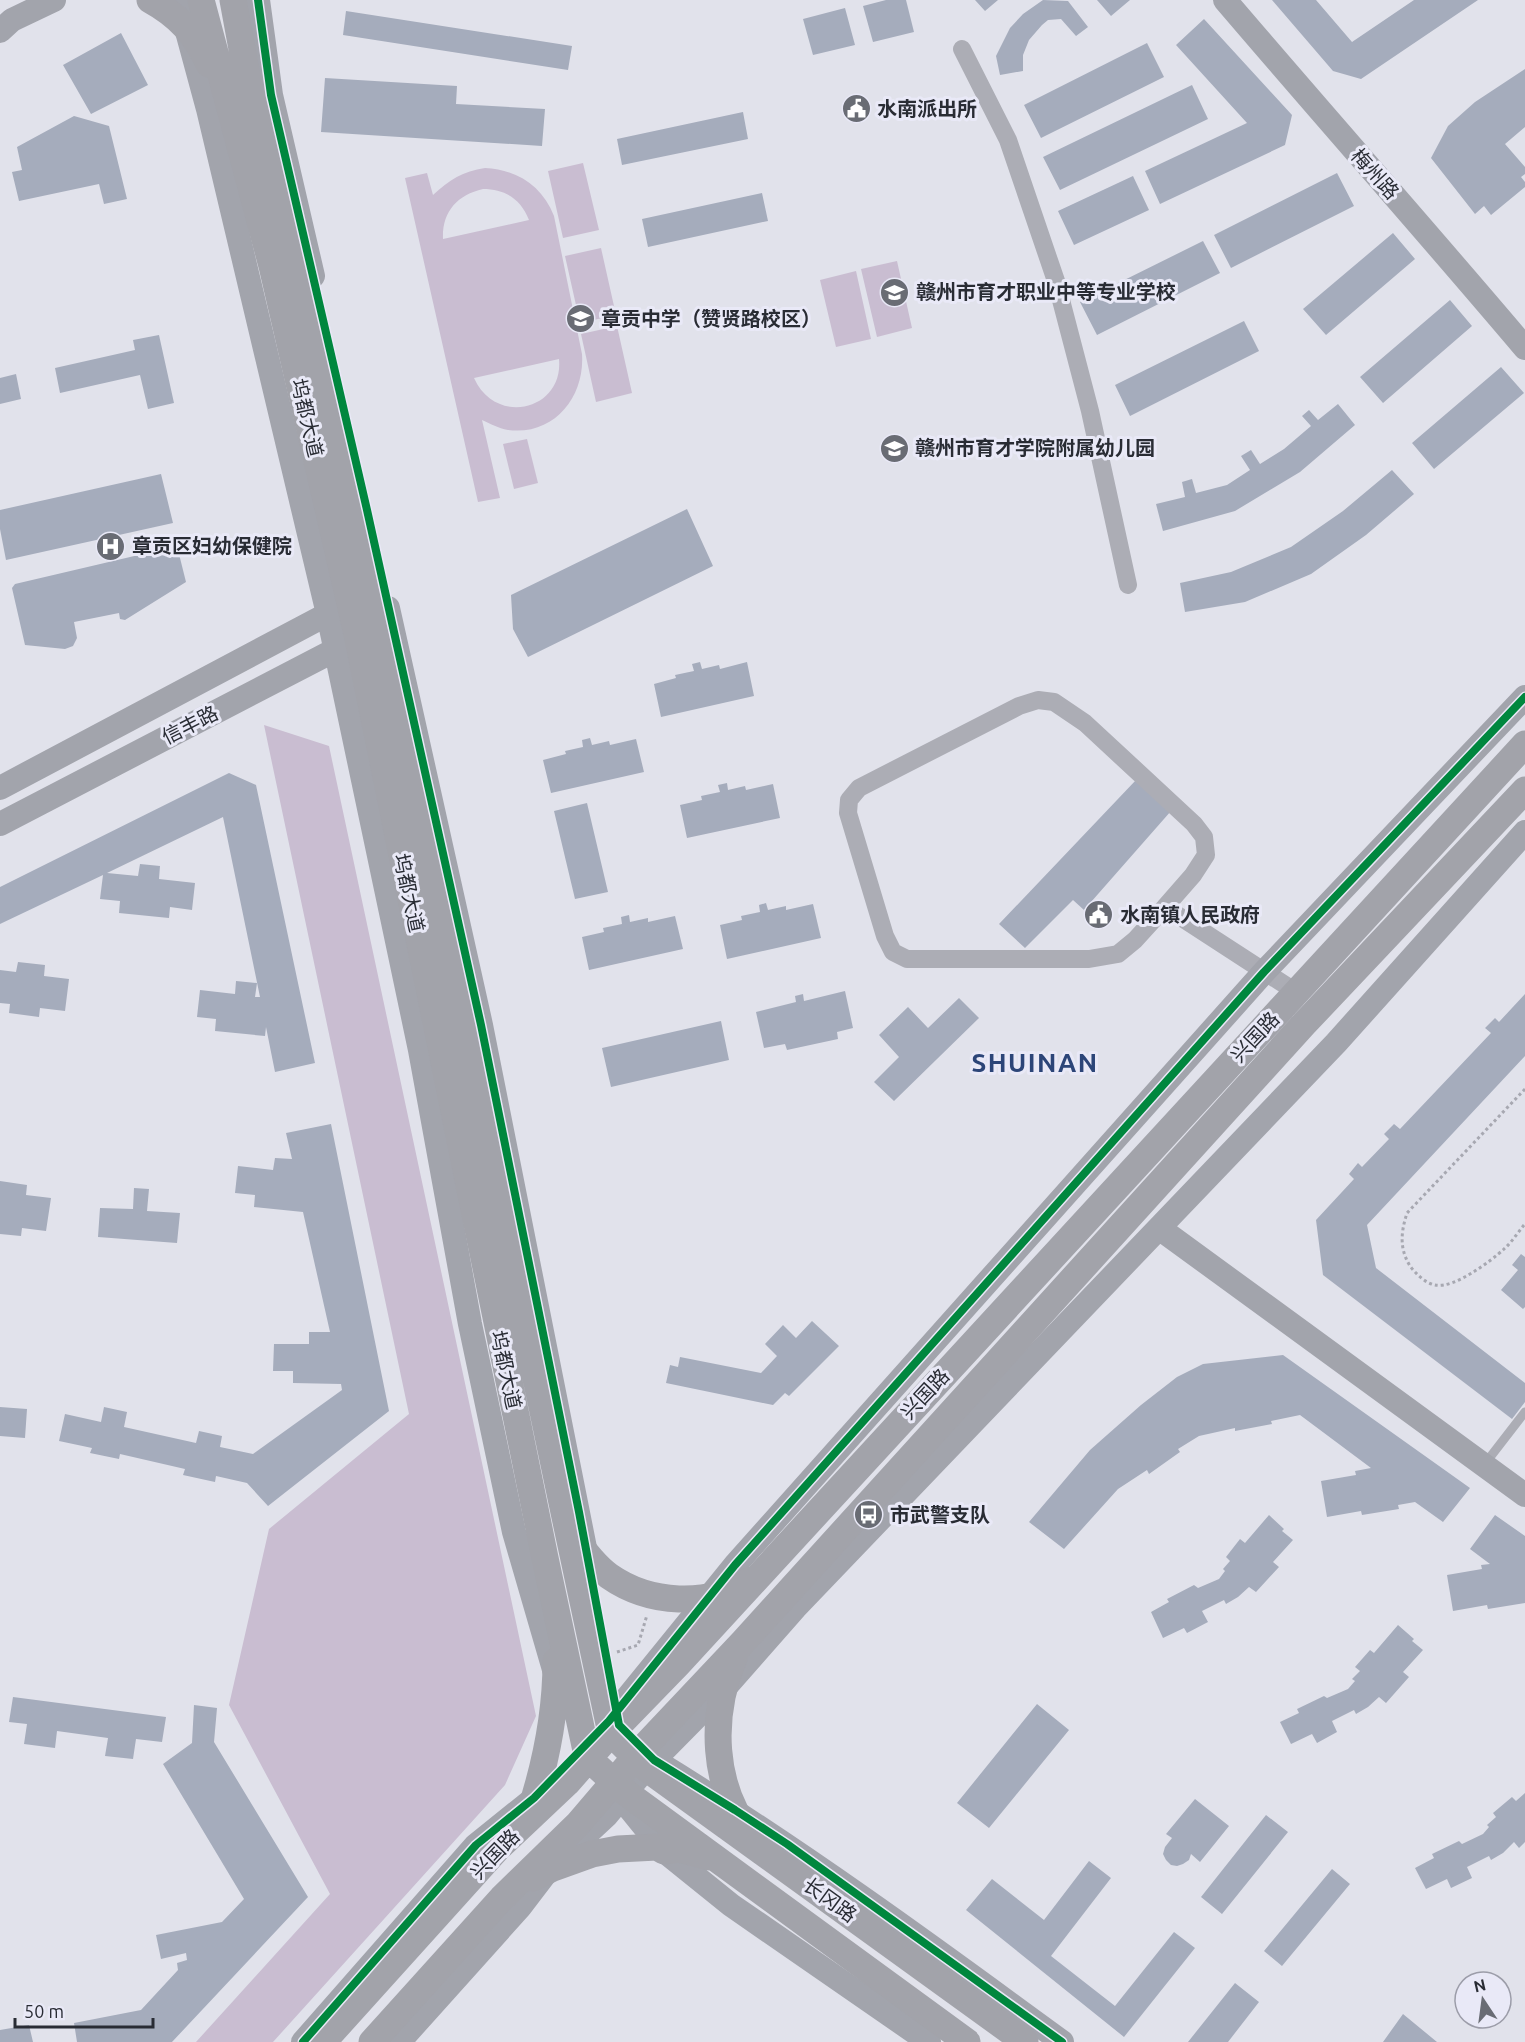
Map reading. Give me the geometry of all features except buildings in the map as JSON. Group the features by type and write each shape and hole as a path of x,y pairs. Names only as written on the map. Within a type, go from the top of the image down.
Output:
{"main road":[{"path":"150,0 183,12 235,80"},
{"name":"坞都大道","path":"201,0 235,80 295,257 349,602 367,628 565,1517 614,1723"},
{"name":"坞都大道","path":"233,0 235,80"},
{"path":"235,80 245,48 250,0"},
{"name":"坞都大道","path":"367,628 583,1756"},
{"name":"兴国路","path":"323,2042 498,1848 567,1783 583,1756 614,1723 678,1664 760,1572 1525,744"},
{"name":"兴国路","path":"372,2042 502,1898 578,1824 617,1791 742,1642 1304,1024 1525,789"},
{"path":"565,1517 587,1555 610,1576 643,1593 679,1599 711,1596 730,1590 760,1572"},
{"path":"498,1848 530,1812 553,1719 556,1678 555,1622 545,1558"},
{"path":"742,1642 722,1691 718,1713 718,1751 722,1773 735,1810 748,1833 762,1850"},
{"path":"614,1723 645,1759"},
{"path":"583,1756 617,1791"},
{"name":"长冈路","path":"645,1759 762,1850 1025,2042"},
{"name":"长冈路","path":"617,1791 723,1862 967,2042"},
{"path":"502,1898 518,1886 549,1869 611,1850 657,1847 664,1851 679,1849 723,1862"}],"street":[{"path":"0,31 12,20 54,0"},
{"path":"258,0 271,94 367,510 481,1024 587,1555 614,1723"},
{"name":"梅州路","path":"1225,0 1525,348"},
{"path":"183,12 208,109 349,602 335,650 420,1050 470,1324 514,1532 556,1678 583,1756 476,1845 303,2042"},
{"path":"962,48 1008,140 1056,282 1090,411 1128,585"},
{"name":"信丰路","path":"0,788 349,602"},
{"name":"信丰路","path":"0,824 335,650 367,628"},
{"path":"614,1723 743,1556 1264,972 1525,697"},
{"path":"1038,700 1054,702 1085,723 1194,824 1204,837 1206,855 1193,875 1165,907 1135,940 1118,954 1089,959 907,959 893,952 885,936 848,813 849,800 860,788 1019,706 1038,700"},
{"path":"1062,2042 796,1851 735,1810 645,1759 722,1691 795,1608 1336,1043 1525,832"},
{"path":"1165,907 1296,992"},
{"path":"1159,1228 1525,1495"},
{"path":"617,1791 664,1851 731,1905 929,2042"},
{"path":"399,2042 520,1907 549,1869 606,1816 617,1791"}],"lane":[{"path":"1484,1465 1525,1412"}],"path":[{"path":"1525,1089 1407,1213 1402,1229 1402,1247 1407,1261 1417,1275 1436,1285 1452,1282 1470,1274 1504,1249 1525,1224"}],"shaded area":[{"path":"583,163 599,230 563,238 548,171"},
{"path":"485,168 497,169 518,176 536,188 549,205 554,216 582,354 582,370 572,399 552,420 539,427 508,430 482,420 500,498 478,502 405,178 427,173 433,195 457,177","holes":["483,189 505,193 517,201 529,220 443,239 445,221 453,206 466,196","559,359 558,376 551,390 540,400 527,406 512,407 497,403 484,393 474,378"]},
{"path":"601,248 616,315 580,323 565,256"},
{"path":"897,261 912,328 877,337 861,269"},
{"path":"856,271 871,339 836,347 820,280"},
{"path":"617,326 632,393 596,402 581,334"},
{"path":"527,439 538,483 514,489 503,444"},
{"path":"264,725 329,746 536,1716 505,1785 273,2042 196,2042 330,1894 229,1705 269,1529 409,1414"}],"cycle path":[{"path":"258,0 271,95 367,510 481,1025 579,1512 619,1725 654,1760 787,1844 1062,2042"},
{"path":"303,2042 476,1845 534,1798 609,1721 735,1565 1264,972 1525,697"}],"place":[{"name":"水南派出所","path":"856,109"},
{"name":"赣州市育才职业中等专业学校","path":"895,292"},
{"name":"章贡中学（赞贤路校区）","path":"580,319"},
{"name":"赣州市育才学院附属幼儿园","path":"894,448"},
{"name":"章贡区妇幼保健院","path":"111,546"},
{"name":"水南镇人民政府","path":"1099,915"},
{"name":"市武警支队","path":"869,1515"}],"district":[{"name":"SHUINAN","path":"1035,1063"}]}
